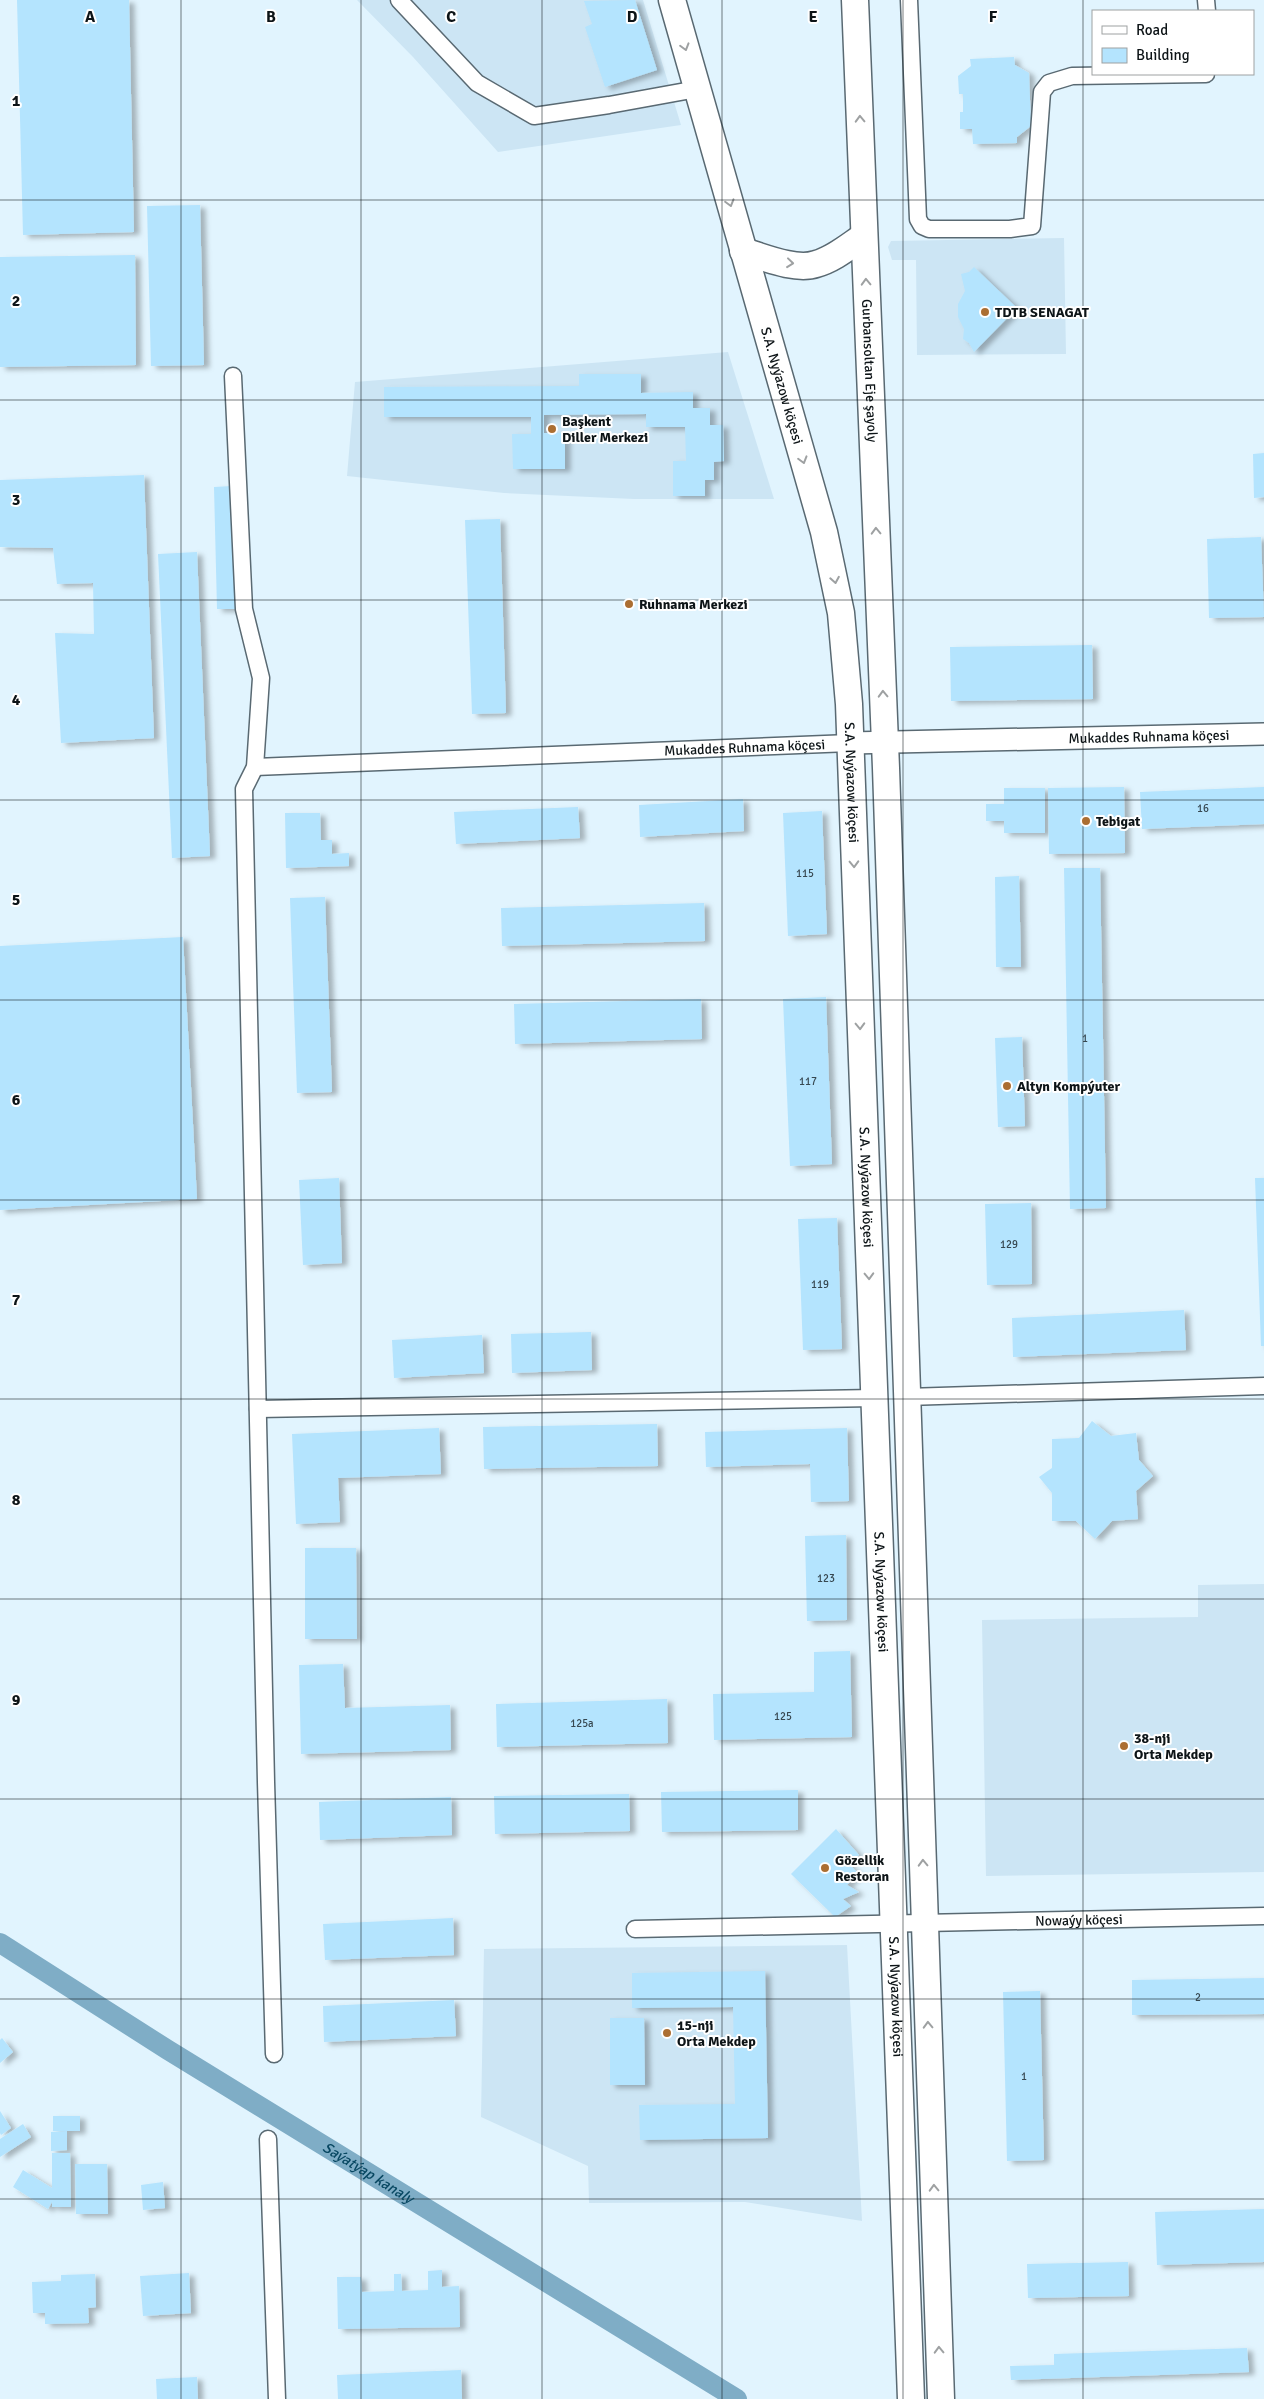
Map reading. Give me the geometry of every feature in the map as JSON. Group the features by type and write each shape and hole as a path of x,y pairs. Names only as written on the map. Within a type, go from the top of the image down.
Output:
{"main road":[{"name":"S.A. Nyýazow köçesi","path":"672,0 833,568 841,613 850,743 911,2399"},
{"name":"Gurbansoltan Eje şayoly","path":"855,0 885,742"},
{"path":"743,251 785,264 815,265 836,255 864,236"},
{"path":"885,742 941,2399"}],"street":[{"path":"399,0 477,83 534,116 697,89"},
{"path":"908,0 918,219 922,226 929,229 1010,229 1032,226 1042,92 1049,83 1072,76 1139,75"},
{"path":"233,376 244,609 261,678 255,767 244,790 274,2054"},
{"name":"Mukaddes Ruhnama köçesi","path":"255,767 850,743 1264,734"},
{"path":"907,1397 1264,1386"},
{"path":"258,1409 874,1398"},
{"name":"Nowaýy köçesi","path":"636,1929 1264,1916"},
{"path":"268,2139 277,2399"}],"shaded area":[{"path":"357,0 643,0 681,125 498,152 413,57"},
{"name":"TDTB SENAGAT","path":"1064,238 1066,354 917,355 916,260 892,260 888,247 891,241"},
{"name":"Başkent Diller Merkezi","path":"728,352 774,499 634,499 504,493 347,476 355,382"},
{"name":"38-nji Orta Mekdep","path":"1264,1584 1264,1872 986,1876 982,1620 1198,1617 1198,1585"},
{"name":"15-nji Orta Mekdep","path":"847,1945 862,2221 745,2202 589,2203 588,2166 481,2117 484,1949"}],"building":[{"path":"17,0 129,0 134,232 23,235"},
{"path":"635,0 657,70 605,87 585,27 592,24 584,1"},
{"path":"1014,57 1015,65 1029,73 1031,126 1017,137 1017,143 973,144 972,129 960,129 960,112 963,112 963,94 959,94 958,76 971,66 970,59"},
{"path":"200,205 204,365 151,366 147,206"},
{"path":"135,255 136,365 0,367 0,257"},
{"name":"TDTB SENAGAT","path":"974,267 1017,308 974,352 969,343 963,339 964,329 958,317 958,304 965,291 961,274 969,272"},
{"path":"579,374 641,374 641,393 693,392 693,408 710,408 710,425 723,425 724,461 714,462 714,480 705,480 705,496 673,496 673,461 686,461 685,427 646,427 646,414 544,415 544,433 565,433 565,469 513,469 512,434 531,434 531,417 384,417 384,387 579,386"},
{"path":"1264,453 1264,497 1254,498 1253,454"},
{"path":"144,475 154,738 61,743 55,633 94,634 93,583 57,584 53,548 0,547 0,480"},
{"path":"232,486 235,609 217,609 214,487"},
{"path":"500,519 506,713 472,714 465,520"},
{"path":"1261,537 1264,617 1209,618 1207,539"},
{"path":"197,552 210,856 172,858 158,554"},
{"path":"1092,645 1093,699 951,701 950,647"},
{"name":"Tebigat","path":"1124,787 1125,853 1049,854 1048,788"},
{"path":"1264,787 1264,824 1142,829 1140,792"},
{"path":"1004,788 1045,788 1045,833 1004,833 1004,821 986,821 986,804 1004,804"},
{"path":"743,799 744,831 640,837 639,805"},
{"path":"578,807 580,838 456,844 454,812"},
{"path":"822,811 827,934 788,936 783,813"},
{"path":"285,813 320,813 321,840 332,840 332,854 349,853 349,866 286,868"},
{"path":"1064,868 1100,868 1106,1208 1070,1209"},
{"path":"1019,876 1021,967 996,967 995,877"},
{"path":"325,897 332,1092 297,1093 290,898"},
{"path":"704,903 705,941 502,946 501,908"},
{"path":"183,937 197,1199 0,1210 0,946"},
{"path":"826,997 832,1164 790,1166 783,999"},
{"path":"701,999 702,1039 515,1044 514,1004"},
{"path":"1022,1037 1025,1126 998,1127 995,1038"},
{"path":"339,1178 342,1263 303,1265 299,1180"},
{"path":"1255,1178 1264,1178 1264,1346 1261,1346"},
{"path":"1031,1203 1032,1284 987,1285 985,1204"},
{"path":"837,1218 842,1349 803,1350 798,1219"},
{"path":"1184,1310 1186,1350 1013,1357 1012,1318"},
{"path":"591,1332 592,1370 512,1373 511,1334"},
{"path":"482,1335 484,1373 394,1378 392,1340"},
{"path":"1092,1421 1111,1436 1136,1433 1139,1460 1153,1476 1136,1491 1138,1519 1112,1521 1095,1539 1076,1521 1052,1521 1052,1493 1039,1477 1052,1468 1052,1439 1079,1438"},
{"path":"657,1424 658,1466 484,1469 483,1427"},
{"path":"439,1428 441,1474 338,1478 340,1522 296,1524 292,1434"},
{"path":"847,1428 849,1501 811,1502 810,1464 706,1467 705,1432"},
{"path":"846,1535 847,1620 807,1621 805,1536"},
{"path":"305,1548 356,1548 357,1639 305,1639"},
{"path":"850,1651 852,1737 714,1740 713,1694 814,1692 814,1652"},
{"path":"343,1664 345,1708 450,1705 451,1750 301,1754 299,1665"},
{"path":"667,1699 668,1743 497,1747 496,1704"},
{"path":"798,1790 798,1830 662,1832 661,1792"},
{"path":"629,1794 630,1831 495,1834 494,1796"},
{"path":"451,1797 452,1835 320,1840 319,1802"},
{"name":"Gözellik Restoran","path":"836,1829 859,1855 847,1862 858,1873 847,1885 859,1892 843,1899 851,1906 835,1917 791,1874"},
{"path":"453,1918 454,1955 325,1960 323,1924"},
{"path":"765,1971 768,2138 640,2140 639,2105 735,2104 733,2007 632,2008 632,1973"},
{"path":"1264,1978 1264,2014 1132,2015 1132,1980"},
{"path":"1040,1991 1044,2160 1007,2161 1003,1992"},
{"path":"454,2000 456,2036 324,2042 323,2006"},
{"path":"610,2018 644,2018 645,2085 610,2085"},
{"path":"2,2038 13,2052 0,2063 0,2040"},
{"path":"0,2111 11,2128 1,2135 0,2133"},
{"path":"53,2116 80,2116 80,2131 53,2131"},
{"path":"23,2124 31,2137 0,2157 0,2139"},
{"path":"67,2131 67,2150 51,2151 51,2132"},
{"path":"52,2153 70,2153 71,2207 52,2207 52,2202 48,2209 13,2187 23,2170 52,2188"},
{"path":"75,2164 107,2164 108,2214 76,2214"},
{"path":"163,2182 165,2208 143,2210 141,2185"},
{"path":"1264,2209 1264,2262 1157,2265 1155,2212"},
{"path":"1128,2262 1129,2296 1028,2298 1027,2264"},
{"path":"442,2270 442,2287 459,2286 460,2327 338,2329 337,2277 361,2277 362,2292 394,2291 394,2274 401,2274 402,2291 428,2290 428,2271"},
{"path":"189,2273 191,2313 143,2316 140,2276"},
{"path":"95,2274 96,2307 88,2308 89,2323 45,2324 45,2313 33,2313 32,2282 61,2281 61,2275"},
{"path":"1247,2348 1249,2372 1011,2380 1010,2366 1054,2365 1054,2354"},
{"path":"461,2370 462,2399 338,2399 337,2375"},
{"path":"197,2377 198,2399 157,2399 156,2379"}],"waterway":[{"name":"Saýatýap kanaly","path":"0,1943 168,2050 737,2399"}],"place":[{"name":"TDTB SENAGAT","path":"985,312"},
{"name":"Başkent Diller Merkezi","path":"552,429"},
{"name":"Ruhnama Merkezi","path":"629,604"},
{"name":"Tebigat","path":"1086,821"},
{"name":"Altyn Kompýuter","path":"1007,1086"},
{"name":"38-nji Orta Mekdep","path":"1124,1746"},
{"name":"Gözellik Restoran","path":"825,1868"},
{"name":"15-nji Orta Mekdep","path":"667,2033"}]}
